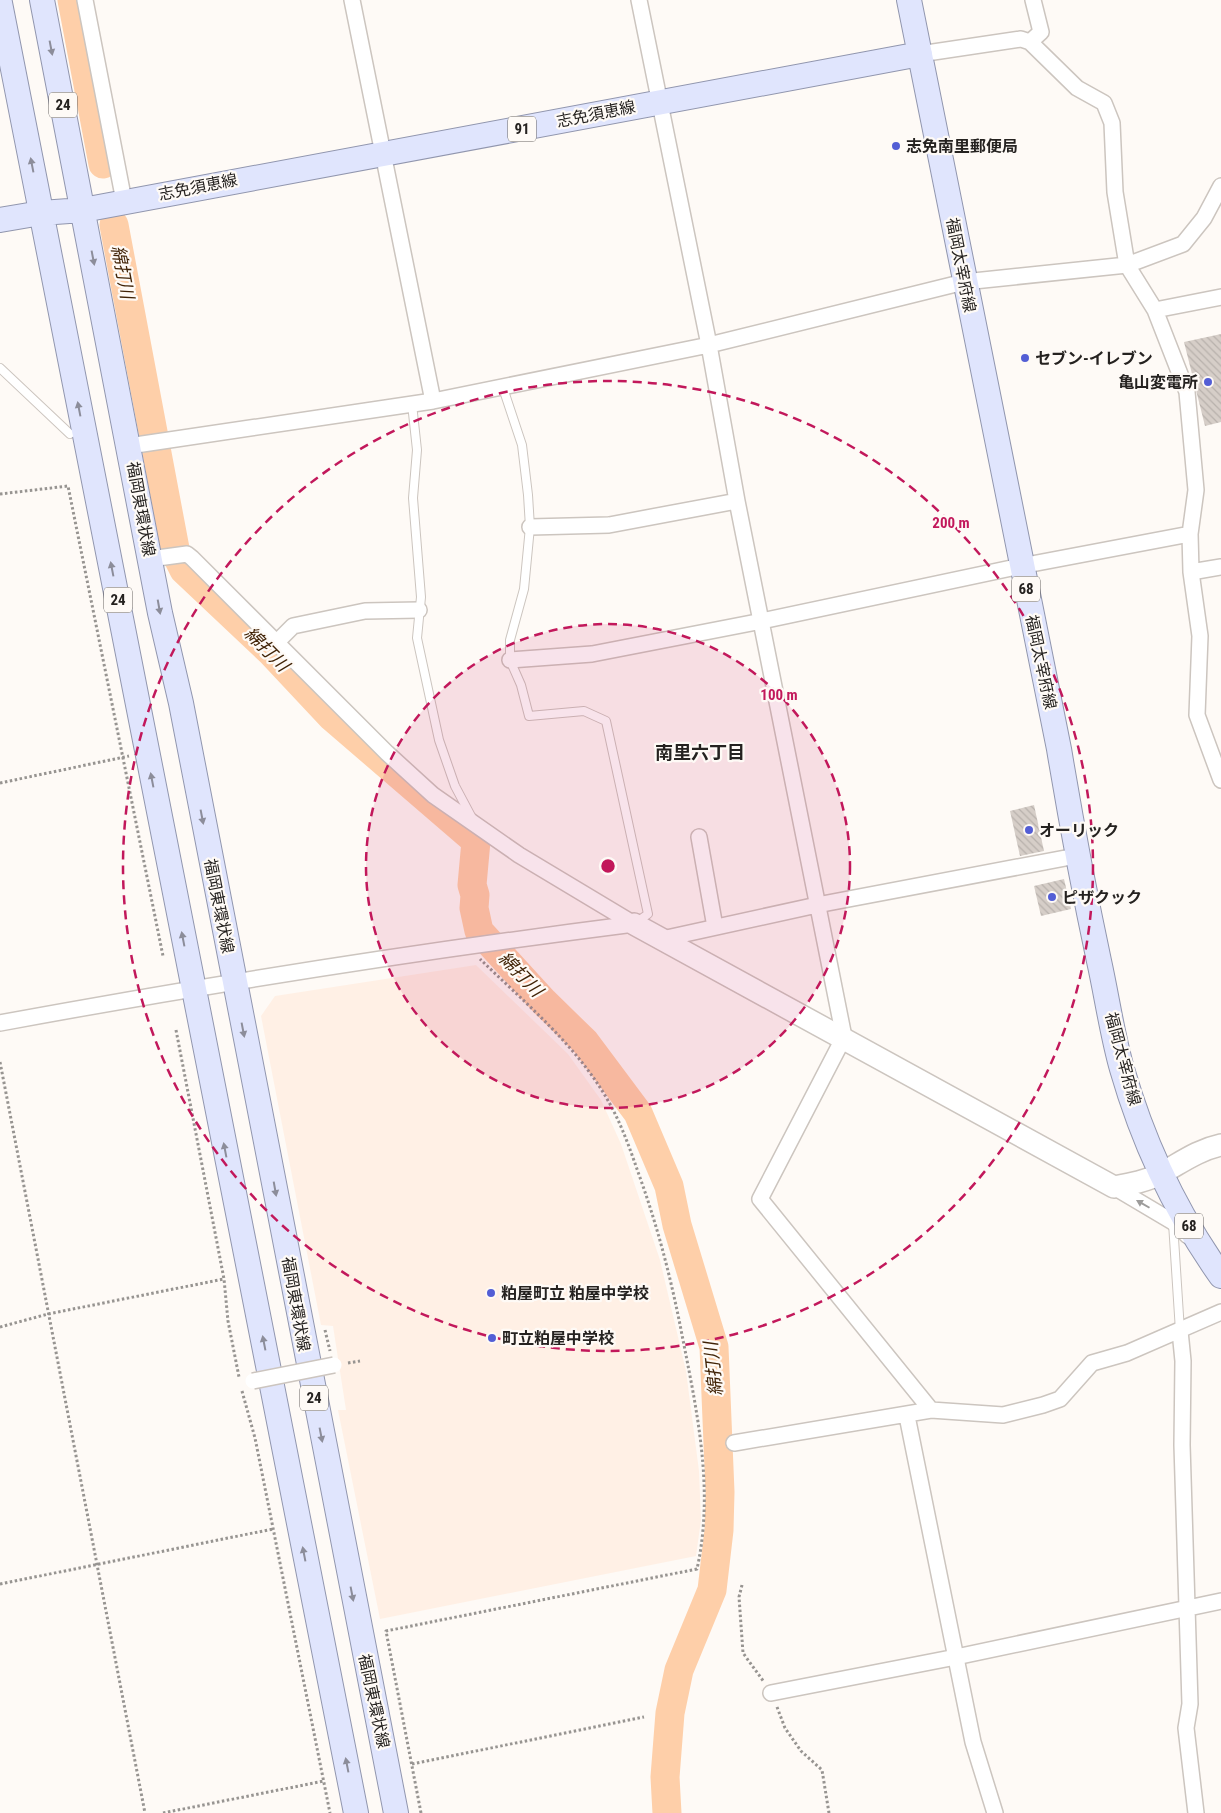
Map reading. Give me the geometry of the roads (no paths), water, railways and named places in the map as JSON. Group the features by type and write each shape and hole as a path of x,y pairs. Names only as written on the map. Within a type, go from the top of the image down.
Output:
{"main road":[{"name":"福岡東環状線","path":"42,0 90,208 138,445 159,558 160,613 181,703 396,1813"},
{"name":"福岡太宰府線","path":"909,0 1059,749 1076,856 1122,1068 1141,1125 1162,1173 1201,1247 1221,1276"},
{"name":"24","path":"0,3 192,987 356,1813"},
{"name":"志免須恵線","path":"124,201 382,156 658,102 920,54"},
{"name":"91","path":"0,220 41,213 90,208 124,201"}],"street":[{"path":"85,0 124,201"},
{"path":"352,0 433,401"},
{"path":"639,0 658,102 709,345 737,501 844,1037 760,1199 931,1410"},
{"path":"1030,42 1041,32 1033,0"},
{"path":"920,54 1021,39 1030,42 1077,88 1104,103 1112,123 1115,192 1127,265 1155,310 1187,392 1196,490 1190,534 1190,572 1200,636 1197,715 1221,780"},
{"path":"138,445 433,401 502,385 709,345 964,282 1127,265 1183,244 1204,218 1221,186"},
{"path":"1155,310 1221,297"},
{"path":"530,527 609,525 737,501"},
{"path":"510,660 592,654 762,621 1021,566 1190,534"},
{"path":"159,558 187,554 278,642 387,753 433,795 476,826 634,924 844,1037 1114,1187 1173,1222 1201,1247"},
{"path":"1190,572 1221,567"},
{"path":"278,642 293,626 366,611 419,610"},
{"path":"699,838 715,927"},
{"path":"662,939 817,905 1076,856"},
{"path":"0,1023 192,987 476,944 634,924"},
{"path":"1114,1187 1144,1182 1187,1157 1221,1145"},
{"path":"734,1443 907,1416 931,1410 1003,1415 1043,1405 1060,1399 1092,1362 1127,1353 1221,1312"},
{"path":"1180,1331 1183,1361 1182,1445 1190,1704 1186,1728 1196,1813"},
{"path":"245,1384 334,1365"},
{"path":"907,1416 973,1742 995,1813"},
{"path":"771,1693 956,1657 1221,1601"}],"lane":[{"path":"0,368 70,434"},
{"path":"502,385 522,445 530,527 524,590 510,640 510,660 521,685 529,716 584,711 606,721 648,914 634,924"},
{"path":"412,404 417,450 413,498 421,597 416,638 439,740 455,786 476,826"},
{"path":"1173,1222 1180,1331"}],"waterway":[{"name":"綿打川","path":"72,0 103,164"},
{"name":"綿打川","path":"114,225 176,554 184,570 272,653 332,717 476,841 472,885 479,931 544,1002 585,1042 638,1113 669,1186 677,1225 714,1347 720,1492 719,1530 712,1590 679,1670 670,1713 665,1777 667,1813"}],"place":[{"name":"志免南里郵便局","path":"896,146"},
{"name":"セブン-イレブン","path":"1025,358"},
{"name":"亀山変電所","path":"1208,382"},
{"name":"オーリック","path":"1029,830"},
{"name":"ピザクック","path":"1052,897"},
{"name":"粕屋町立 粕屋中学校","path":"491,1293"},
{"name":"町立粕屋中学校","path":"492,1338"}],"district":[{"name":"南里六丁目","path":"700,752"}]}
